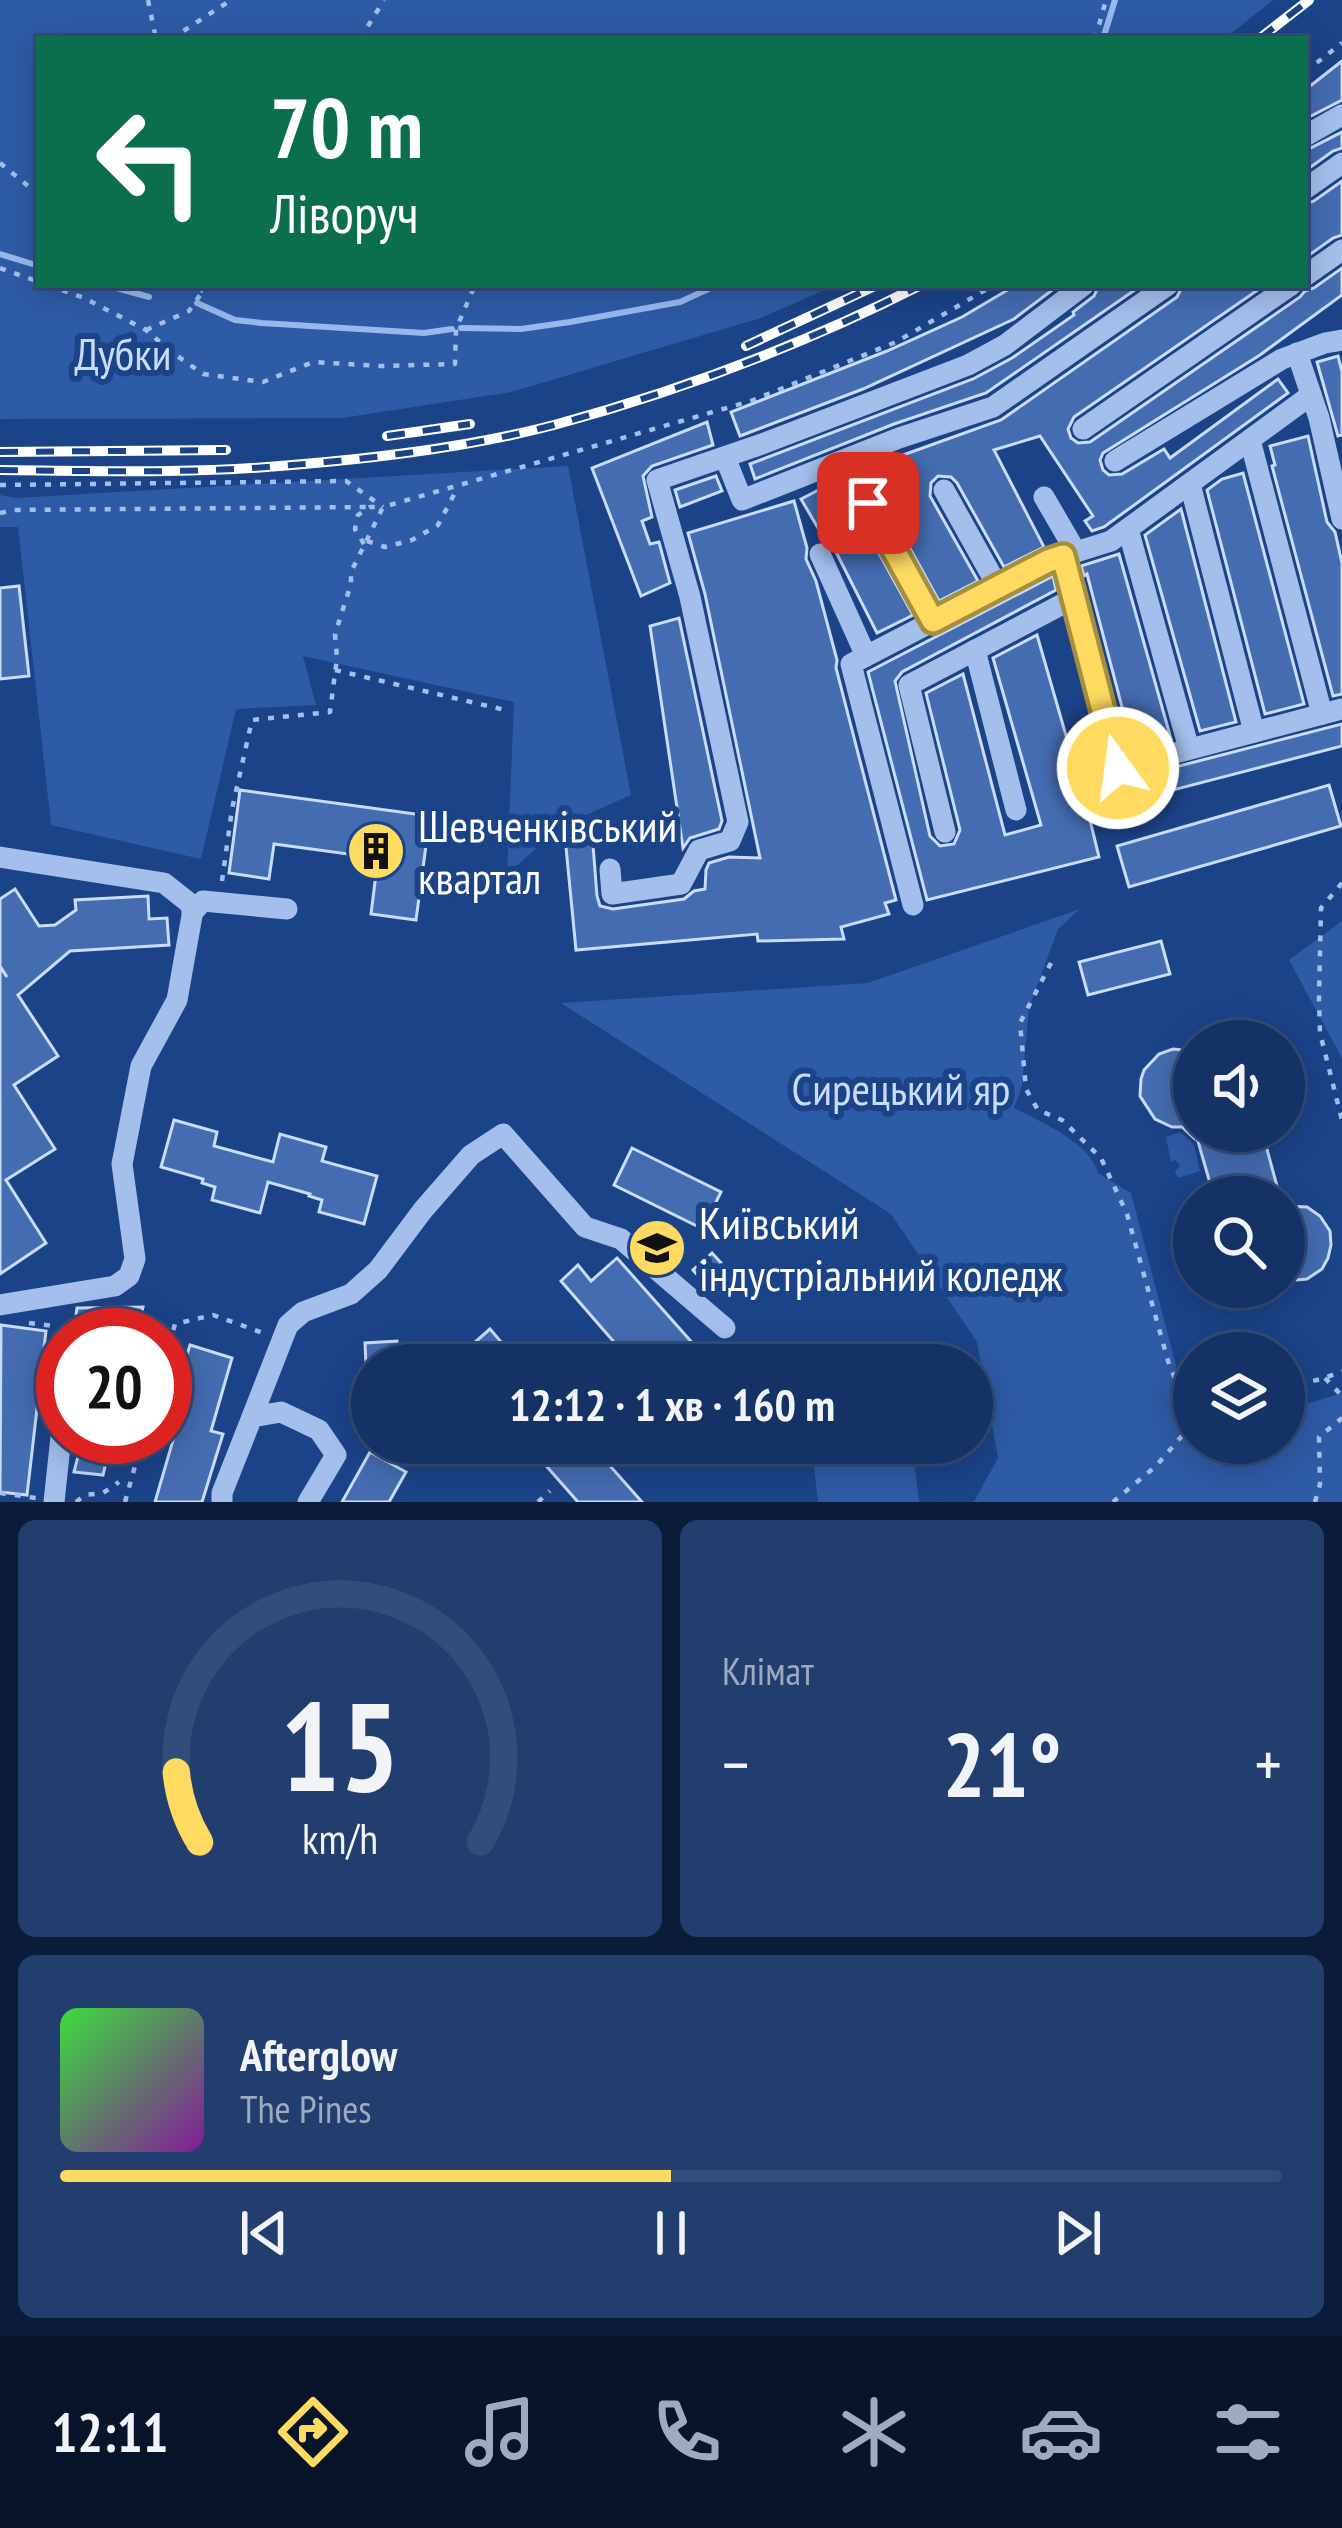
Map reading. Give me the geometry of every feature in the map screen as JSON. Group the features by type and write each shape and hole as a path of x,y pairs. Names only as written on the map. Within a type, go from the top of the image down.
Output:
{"lane":[{"path":"1308,134 1342,115"},
{"path":"1308,187 1342,163"},
{"path":"1308,273 1342,250"},
{"path":"610,868 612,894 682,884 699,850 730,841 738,821 690,597 658,479 968,365 1005,345 1080,288"},
{"path":"725,457 742,500 899,438 994,407 1164,288"},
{"path":"1082,429 1287,288"},
{"path":"1115,461 1282,359 1342,340"},
{"path":"1297,353 1342,518"},
{"path":"913,905 851,664 1048,561 1111,541 1311,395"},
{"path":"1092,775 1332,712 1250,440"},
{"path":"1190,484 1254,732"},
{"path":"944,490 998,587"},
{"path":"1044,497 1069,554 1074,598 1118,768"},
{"path":"868,503 933,621"},
{"path":"1128,529 1189,749"},
{"path":"820,554 866,656"},
{"path":"945,832 909,686 1074,598"},
{"path":"975,650 1016,810"},
{"path":"0,857 164,883 188,902 192,913 177,1000 141,1066 122,1164 135,1259 129,1276 115,1286 0,1305"},
{"path":"192,913 203,902 287,909"},
{"path":"222,1502 288,1324 303,1312 351,1294 378,1270 471,1154 503,1135 586,1227 621,1239 725,1328"},
{"path":"252,1417 281,1412 319,1430 336,1454 308,1502"},
{"path":"54,1501 58,1464"}],"path":[{"path":"148,0 155,36"},
{"path":"176,36 231,0"},
{"path":"362,36 384,0"},
{"path":"1096,36 1106,0"},
{"path":"1308,70 1342,43"},
{"path":"0,163 36,193"},
{"path":"0,268 36,281"},
{"path":"56,288 146,329 203,374 262,382 313,362 455,364 456,328 474,288"},
{"path":"146,329 189,311 205,288"},
{"path":"0,513 383,507 751,401 896,342 989,288"},
{"path":"0,485 346,481 383,507"},
{"path":"370,506 358,515 355,529 366,542 386,548 438,525 460,484"},
{"path":"219,903 232,809 252,720 330,712 335,634 351,572 383,507"},
{"path":"335,670 505,710"},
{"path":"1342,883 1321,908 1318,954 1320,1033 1342,1120"},
{"path":"1051,963 1020,1023 1026,1088 1038,1110 1062,1120 1101,1158 1127,1214 1173,1373"},
{"path":"192,1320 213,1315 282,1340"},
{"path":"18,1322 36,1325"},
{"path":"1305,1383 1342,1371"},
{"path":"1325,1378 1342,1396"},
{"path":"1315,1502 1320,1484 1319,1437 1342,1418"},
{"path":"1113,1502 1173,1447"},
{"path":"124,1502 135,1464"},
{"path":"76,1502 119,1482"},
{"path":"538,1502 550,1491"},
{"path":"0,1493 54,1501"}],"green space":[{"name":"Дубки","path":"0,0 1273,0 1228,36 36,36 36,288 829,288 761,318 511,392 342,418 0,419"},
{"path":"568,466 631,795 563,825 507,874 514,702 303,656 316,705 236,709 201,859 51,825 18,527 0,527 0,495 15,498"},
{"name":"Сирецький яр","path":"1080,909 1058,929 1029,1008 1022,1086 1014,1108 1075,1143 1098,1173 1131,1193 1173,1354 1173,1464 1305,1464 1305,1404 1342,1393 1342,1502 974,1502 998,1458 993,1430 993,1344 977,1344 891,1214 561,1003 868,983"},
{"path":"1342,921 1342,1058 1289,960"},
{"path":"1173,1134 1173,1152 1196,1152 1200,1171 1177,1176 1180,1165 1171,1162 1166,1137"},
{"path":"813,1464 914,1464 919,1502 818,1502"}],"building":[{"path":"1342,61 1342,100 1308,117 1308,88"},
{"path":"1342,132 1342,148 1308,169 1308,149"},
{"path":"1342,181 1342,235 1308,256 1308,203"},
{"path":"1342,268 1342,295 1260,355 1103,453 1103,470 1109,475 1122,474 1164,449 1170,458 1278,379 1288,393 1104,527 1092,531 1085,521 1093,516 1040,436 994,450 1044,547 1004,567 957,483 938,476 931,483 930,496 978,581 939,601 881,496 869,488 860,491 853,502 855,510 913,615 877,633 834,548 801,499 850,474 1001,420 1177,297 1182,288 1261,288 1074,417 1068,429 1071,438 1090,442"},
{"path":"1011,288 1055,288 1014,319 863,389 740,436 731,412 962,317"},
{"path":"1098,288 1138,288 986,393 755,479 750,464 973,379 1012,358 1094,296"},
{"path":"1338,356 1342,435 1338,436 1317,362"},
{"path":"707,422 713,445 652,466 643,476 652,517 642,521 650,544 659,542 670,583 641,596 592,468"},
{"path":"1308,436 1327,522 1335,532 1342,563 1342,694 1333,696 1270,446"},
{"path":"1243,473 1304,704 1265,714 1207,490"},
{"path":"716,476 722,491 680,507 675,490"},
{"path":"794,501 896,900 885,903 889,914 841,927 844,939 758,941 757,934 576,950 565,837 592,832 597,896 600,906 613,909 684,899 705,889 709,863 729,857 760,858 688,533"},
{"path":"1181,509 1236,722 1200,731 1145,535"},
{"path":"1119,554 1171,739 1133,749 1081,566"},
{"path":"1053,576 1056,590 902,672 895,681 930,836 940,846 954,844 960,830 926,693 963,674 1005,835 1041,825 993,658 1037,635 1082,791 1342,724 1342,746 1088,812 1099,857 927,900 868,672"},
{"path":"19,586 29,676 0,679 0,588"},
{"path":"679,618 722,821 719,829 690,838 683,848 650,626"},
{"path":"1329,785 1341,826 1129,887 1117,846"},
{"name":"Шевченківський квартал","path":"240,790 430,816 416,920 371,914 378,858 274,844 269,879 229,873"},
{"path":"15,889 39,926 55,925 76,910 75,900 148,896 149,919 167,918 169,945 70,951 18,995 58,1056 14,1085 55,1149 6,1180 46,1243 0,1274 0,967 7,977 0,966 0,899"},
{"path":"1161,941 1170,974 1088,995 1079,962"},
{"path":"1173,1049 1173,1127 1155,1119 1140,1096 1144,1070 1159,1054"},
{"path":"174,1120 217,1132 214,1146 273,1162 280,1134 326,1147 322,1161 377,1176 364,1224 319,1212 322,1200 268,1182 260,1213 212,1200 215,1187 202,1183 203,1179 161,1167"},
{"path":"632,1148 721,1192 703,1229 614,1185"},
{"path":"1201,1152 1268,1152 1274,1176 1208,1176"},
{"path":"1305,1207 1320,1216 1330,1231 1331,1245 1322,1269 1307,1279"},
{"path":"712,1253 734,1277 714,1294 693,1270"},
{"path":"617,1258 693,1344 616,1344 561,1281 578,1265 591,1281"},
{"path":"1,1325 36,1330 36,1417 27,1495 0,1492"},
{"path":"490,1329 503,1344 473,1344"},
{"path":"192,1346 232,1358 211,1431 223,1434 202,1502 155,1502 166,1464 192,1464"},
{"path":"76,1464 106,1464 103,1475 74,1472"},
{"path":"363,1464 392,1464 406,1472 389,1502 342,1502"},
{"path":"545,1464 614,1464 611,1467 642,1502 578,1502"}],"waterway":[{"path":"1104,36 1115,0"},
{"path":"0,254 36,265"},
{"path":"117,288 149,297"},
{"path":"461,328 521,329 570,322 680,302 710,288"},
{"path":"197,303 235,320 262,323 424,333 452,329"}],"railway":[{"path":"1263,36 1309,0"},
{"path":"746,346 871,288"},
{"path":"0,470 256,468 490,440 696,381 915,288"},
{"path":"387,436 470,424"},
{"path":"0,452 226,450"}],"place":[{"name":"Шевченківський квартал","path":"376,851"},
{"name":"Київський індустріальний коледж","path":"657,1248"}],"route":[{"path":"868,503 933,621 1063,556 1118,768"}]}
